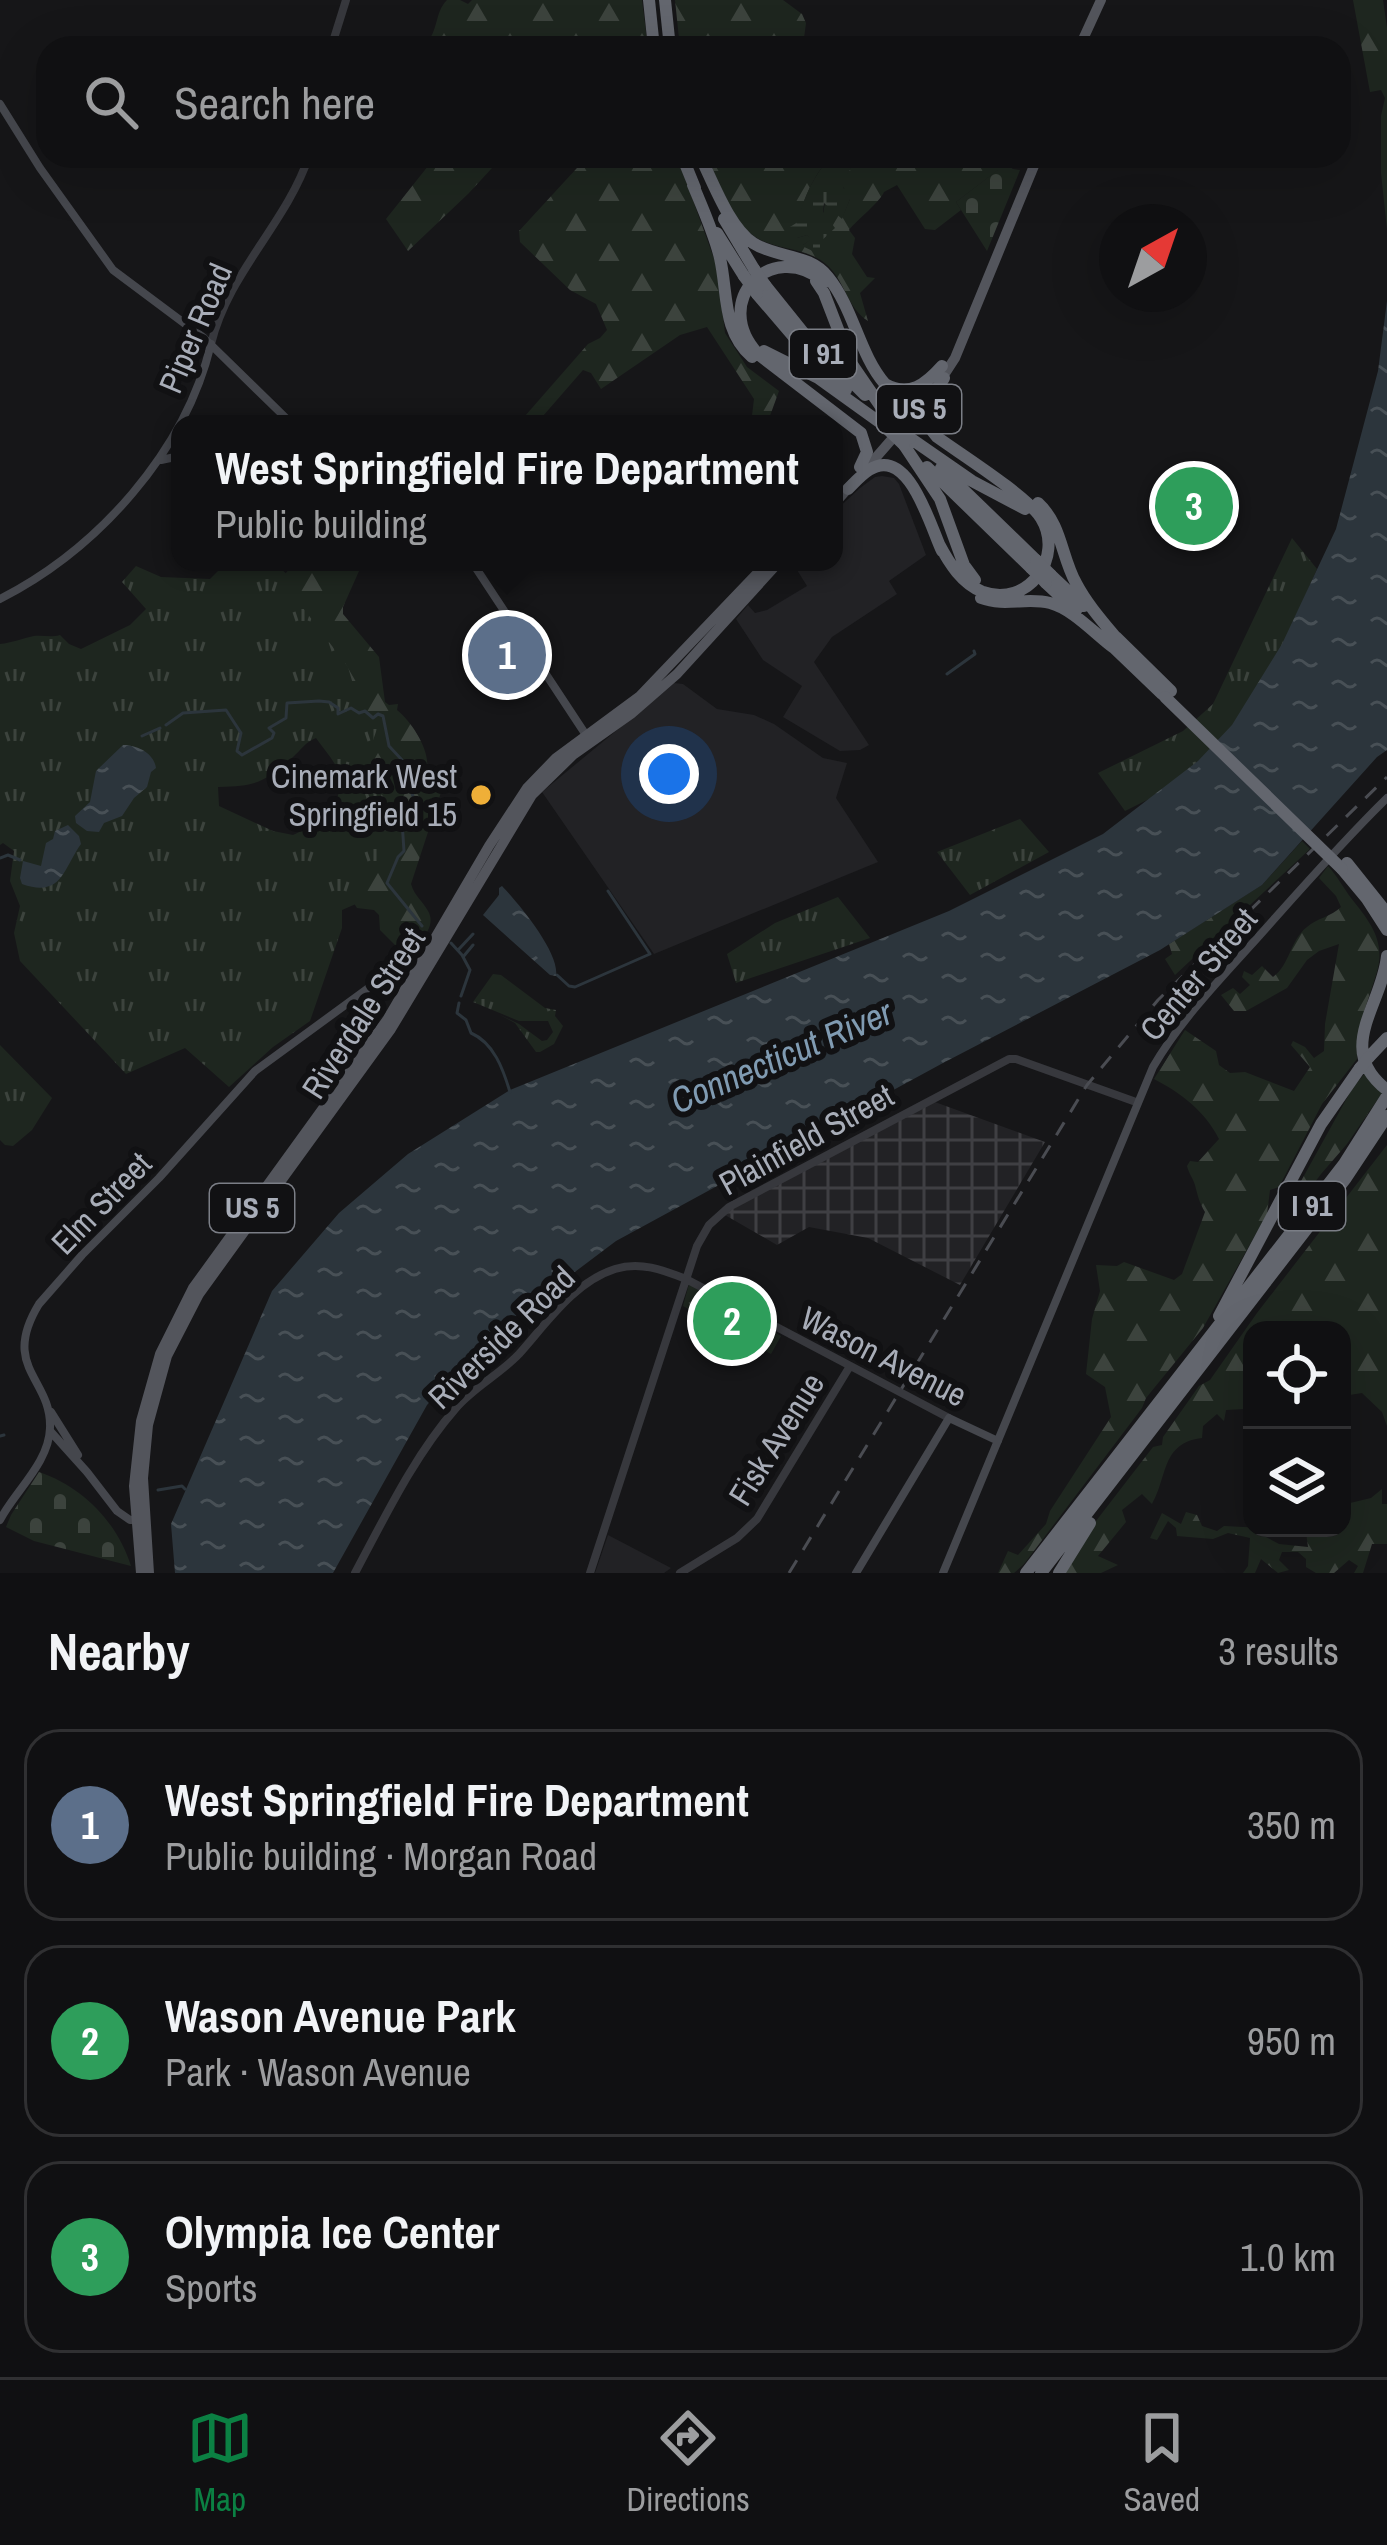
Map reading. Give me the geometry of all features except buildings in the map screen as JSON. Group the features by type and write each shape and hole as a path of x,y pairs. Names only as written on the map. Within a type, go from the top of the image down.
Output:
{"highway":[{"path":"649,0 653,36"},
{"path":"665,0 669,36"},
{"name":"I 91","path":"687,168 712,224 761,290 907,442 1345,866 1387,930"},
{"name":"I 91","path":"703,168 749,273"},
{"path":"705,168 744,235 760,247 817,266 833,284 876,372 889,387 901,391 918,387 943,372"},
{"path":"693,185 720,257 736,340 752,357 838,415"},
{"path":"782,267 803,272 820,286 844,350 885,420"},
{"path":"839,415 758,354 744,334 742,299 764,272 798,267 819,278 850,318"},
{"path":"740,317 758,348 885,420"},
{"path":"941,549 960,575 979,590 999,595 1032,584 1042,573 1049,548 1046,528 1034,509 929,427 926,412 943,372"},
{"path":"843,418 862,435 867,448 860,467"},
{"path":"843,419 851,424"},
{"path":"942,440 1048,513 1078,589 1116,644"},
{"path":"907,442 1029,511 1045,529 1049,548"},
{"path":"907,442 940,499 972,578 993,591 1021,590"},
{"path":"843,491 875,467 890,465 902,471 941,549 960,580 979,597 999,604 1052,604 1116,644"},
{"path":"1359,882 1387,908"},
{"path":"1359,882 1383,931 1387,954 1362,1038 1367,1068 1386,1096"},
{"path":"1059,1573 1218,1316 1321,1124 1387,1037"},
{"name":"I 91","path":"1041,1573 1344,1164 1386,1096"},
{"name":"I 91","path":"1026,1573 1346,1178 1387,1116"},
{"path":"1346,1178 1387,1127"}],"main road":[{"path":"1082,36 1098,0"},
{"path":"0,104 36,162"},
{"path":"40,168 109,265 211,344 283,415"},
{"name":"US 5","path":"843,490 943,372 1029,168"},
{"name":"Piper Road","path":"182,415 211,344"},
{"name":"US 5","path":"843,489 943,372"},
{"name":"Piper Road","path":"0,598 72,550 131,495 171,437"},
{"path":"159,460 171,458"},
{"path":"478,571 590,739"},
{"name":"Riverdale Street","path":"145,1573 135,1471 142,1413 155,1366 203,1275 411,986 532,795 662,674 760,571"},
{"name":"Riverdale Street","path":"411,986 496,835 536,777 631,714 677,674 771,571"},
{"path":"662,674 677,674 680,663 747,586"},
{"name":"Center Street","path":"943,1573 1156,1060 1342,842 1387,798"},
{"path":"482,875 477,873 496,835"},
{"path":"384,977 444,926"},
{"path":"384,977 396,974 411,986"},
{"name":"Elm Street","path":"0,1518 46,1448 50,1431 22,1349 24,1329 39,1304 251,1074 384,977"},
{"path":"44,1403 67,1444 117,1511 140,1520"},
{"path":"856,1573 949,1418"},
{"name":"Wason Avenue","path":"949,1418 998,1441"},
{"path":"50,1431 67,1444"},
{"path":"46,1448 67,1444"}],"street":[{"path":"336,36 346,0"},
{"name":"Piper Road","path":"211,344 228,296 304,168"},
{"name":"Plainfield Street","path":"590,1573 686,1279 702,1237 717,1216 1003,1061 1016,1059 1136,1102"},
{"name":"Riverside Road","path":"355,1573 444,1423 517,1356 557,1310 616,1269 657,1268 686,1279"},
{"name":"Wason Avenue","path":"686,1279 949,1418"},
{"name":"Fisk Avenue","path":"680,1573 753,1524 850,1366"}],"shaded area":[{"path":"875,477 894,478 899,484 926,555 889,581 897,594 832,637 814,662 869,745 840,751 783,717 802,686 763,660 736,619 748,605 755,613 767,610 807,586 798,571 843,571 843,504"},
{"path":"674,683 683,684 717,709 754,715 823,758 847,763 836,798 878,862 654,954 542,792"},
{"path":"932,1101 1045,1142 960,1285 868,1238 809,1227 777,1245 725,1215 733,1207"},
{"path":"608,1535 671,1568 664,1573 595,1573"}],"green space":[{"path":"447,0 468,4 472,0 642,0 646,36 431,36"},
{"path":"675,0 783,0 806,23 804,36 679,36"},
{"path":"1353,0 1383,0 1387,28 1387,229 1381,173 1385,98 1381,90 1370,92"},
{"path":"426,168 492,168 408,251 386,219"},
{"path":"577,168 681,168 717,267 725,333 747,367 779,391 770,415 752,415 754,399 707,327 680,335 601,389 591,373 583,370 544,415 526,415 588,344 607,330 596,304 570,290 520,242 519,231"},
{"path":"712,168 822,168 803,205 797,238 807,235 812,239 803,245 819,242 825,202 842,218 850,199 841,183 851,168 1020,170 1016,180 998,170 956,202 961,210 935,230 925,229 897,185 884,192 849,230 855,238 852,254 867,277 875,278 860,293 868,321 823,262 754,236 726,199"},
{"path":"851,168 842,183 844,189 865,185 867,192 850,199 842,219 824,203 823,212 835,228 820,242 817,253 802,246 811,239 807,235 797,238 785,230 798,222 820,171"},
{"path":"999,169 1016,180 987,251 956,202"},
{"path":"1292,538 1317,569 1248,724 1155,796 1125,811 1098,773 1183,731 1213,704"},
{"path":"136,566 161,577 210,579 218,571 283,571 377,689 391,841 358,903 342,910 342,928 310,1021 229,1087 185,1048 126,1074 20,961 14,933 20,906 10,881 14,851 0,845 0,644 60,635 81,649 130,625 146,609 122,582","holes":["316,738 336,766 340,781 335,801 312,825 293,835 219,806 218,787 266,778"]},
{"path":"288,571 359,571 343,614 379,657 385,702 398,704 397,710 414,729 430,774 442,772 446,777 411,884 428,911 430,924 425,936 405,955 380,930 379,915 357,908 352,900 374,868 382,843 386,800 375,786 381,766 372,760 370,749 378,726 362,715 348,667 281,579"},
{"path":"1020,819 1049,852 970,895 937,852"},
{"path":"1302,841 1310,849 1175,975 1165,959 1172,954 1169,944 1262,885"},
{"path":"1328,866 1378,942 1379,963 1360,1026 1357,1059 1322,1104 1279,1187 1270,1190 1267,1214 1203,1328 1024,1564 1014,1573 998,1573 1008,1551 1018,1555 1046,1524 1111,1417 1105,1387 1086,1374 1100,1291 1096,1265 1124,1262 1174,1280 1182,1274 1205,1212 1187,1166 1190,1161 1198,1162 1219,1139 1191,1104 1154,1079 1185,1030 1216,1051 1219,1065 1230,1073 1245,1072 1294,1091 1310,1067 1291,1045 1293,1041 1314,1058 1324,1051 1339,944 1319,951 1287,988 1246,1011 1234,1011 1221,995 1233,988 1240,994 1250,985 1242,977 1244,971 1252,975 1262,966 1273,977 1301,932 1341,907 1319,878"},
{"path":"838,897 870,938 736,983 727,954 775,923"},
{"path":"493,974 545,1008 556,1010 563,1026 554,1044 536,1052 515,1023 500,1015 519,1024 542,1041 553,1032 548,1021 519,1021 473,1002"},
{"path":"0,1045 52,1098 32,1130 13,1146 0,1140"},
{"path":"1365,1073 1382,1093 1347,1144 1293,1206 1290,1201"},
{"path":"1387,1145 1387,1426 1382,1412 1362,1393 1351,1395 1351,1321 1251,1321"},
{"path":"689,1284 781,1336 771,1354 683,1306"},
{"path":"1243,1333 1243,1409 1226,1410 1224,1421 1217,1414 1203,1426 1202,1438 1179,1446 1152,1504 1142,1494 1122,1510 1126,1522 1098,1556 1118,1565 1101,1573 1065,1573 1096,1521 1153,1447 1162,1445 1199,1386 1210,1380"},
{"path":"39,1472 70,1487 96,1508 117,1535 131,1566 34,1541 6,1527"},
{"path":"1382,1489 1382,1504 1387,1504 1387,1544 1372,1544 1363,1573 1354,1573 1358,1566 1349,1560 1334,1573 1316,1573 1306,1567 1306,1559 1298,1552 1282,1552 1279,1560 1289,1570 1278,1573 1261,1559 1255,1573 1243,1573 1248,1566 1250,1538 1246,1537 1308,1547 1307,1537 1351,1537 1351,1503 1371,1498"},
{"path":"1186,1512 1197,1515 1202,1526 1217,1531 1224,1526 1243,1527 1243,1536 1177,1536 1168,1521 1157,1540 1150,1538 1162,1513 1181,1524"}],"water":[{"name":"Connecticut River","path":"1387,301 1387,750 1262,885 1160,950 616,1241 515,1317 427,1405 333,1573 175,1573 171,1524 272,1291 339,1213 408,1154 510,1090 949,911 1103,834 1198,761 1232,725 1282,644 1336,529 1378,371"},
{"path":"123,745 144,751 156,768 147,787 122,816 104,823 99,832 87,831 75,816 90,802 96,771"},
{"path":"68,825 81,844 60,879 46,887 22,884 23,861 41,866 46,843"},
{"path":"502,886 545,942 556,976 483,915"}],"waterway":[{"path":"947,674 974,651"},
{"path":"166,725 183,713 226,710 241,733 237,751 242,755 272,738 269,728 286,718 287,703 329,702 338,714 351,708 373,718 383,716 389,746 402,760 415,803 402,821 404,851 387,883 422,926"},
{"path":"142,736 160,728"},
{"path":"0,858 8,855 20,860"},
{"path":"557,975 575,987 650,954 608,891"},
{"path":"459,949 473,934"},
{"path":"451,943 470,970 461,996"},
{"path":"463,957 473,945"},
{"path":"459,1003 457,1013 492,1050 510,1092"},
{"path":"0,1436 4,1435"},
{"path":"158,1490 185,1489"}],"railway":[{"path":"789,1573 1087,1085 1158,1000 1387,777"}],"place":[{"name":"Olympia Ice Center","path":"1194,506"},
{"name":"West Springfield Fire Department","path":"507,655"},
{"name":"Cinemark West Springfield 15","path":"481,795"},
{"name":"Wason Avenue Park","path":"732,1321"}]}
